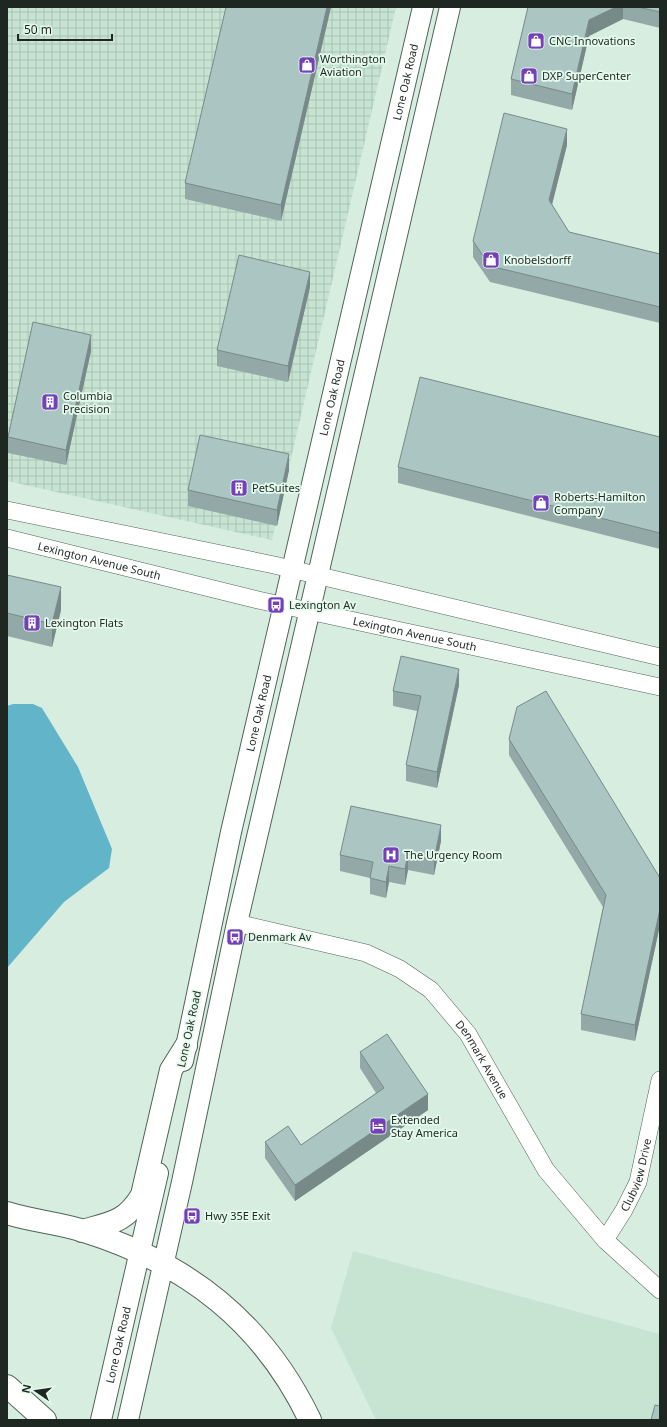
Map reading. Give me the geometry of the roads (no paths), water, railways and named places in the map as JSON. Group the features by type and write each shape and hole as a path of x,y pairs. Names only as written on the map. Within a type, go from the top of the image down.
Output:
{"highway":[{"path":"7,1213 75,1229 121,1220 136,1205 142,1195 171,1070 186,1046"},
{"path":"7,1198 75,1229 140,1252 182,1274 203,1289 230,1311 251,1331 269,1352 287,1376 310,1420"},
{"path":"7,1386 45,1420"}],"main road":[{"name":"Lone Oak Road","path":"101,1420 186,1046 231,832 423,7"},
{"path":"128,1419 164,1264 237,923 450,7"}],"street":[{"path":"7,510 156,539 292,569 660,657"},
{"name":"Lexington Avenue South","path":"7,538 137,572 309,612 660,687"},
{"name":"Denmark Avenue","path":"237,923 366,953 400,968 430,990 468,1034 546,1170 605,1240 660,1290"},
{"name":"Clubview Drive","path":"605,1240 624,1210 638,1182 660,1080"}],"water":[{"path":"13,704 33,704 42,708 78,767 112,849 109,868 64,902 7,968 7,706"}],"place":[{"name":"CNC Innovations","path":"536,41"},
{"name":"Worthington Aviation","path":"307,65"},
{"name":"DXP SuperCenter","path":"529,76"},
{"name":"Knobelsdorff","path":"491,260"},
{"name":"Columbia Precision","path":"50,402"},
{"name":"PetSuites","path":"239,488"},
{"name":"Roberts-Hamilton Company","path":"541,503"},
{"name":"Lexington Av","path":"276,605"},
{"name":"Lexington Flats","path":"32,623"},
{"name":"The Urgency Room","path":"391,855"},
{"name":"Denmark Av","path":"235,937"},
{"name":"Extended Stay America","path":"378,1126"},
{"name":"Hwy 35E Exit","path":"192,1216"}]}
